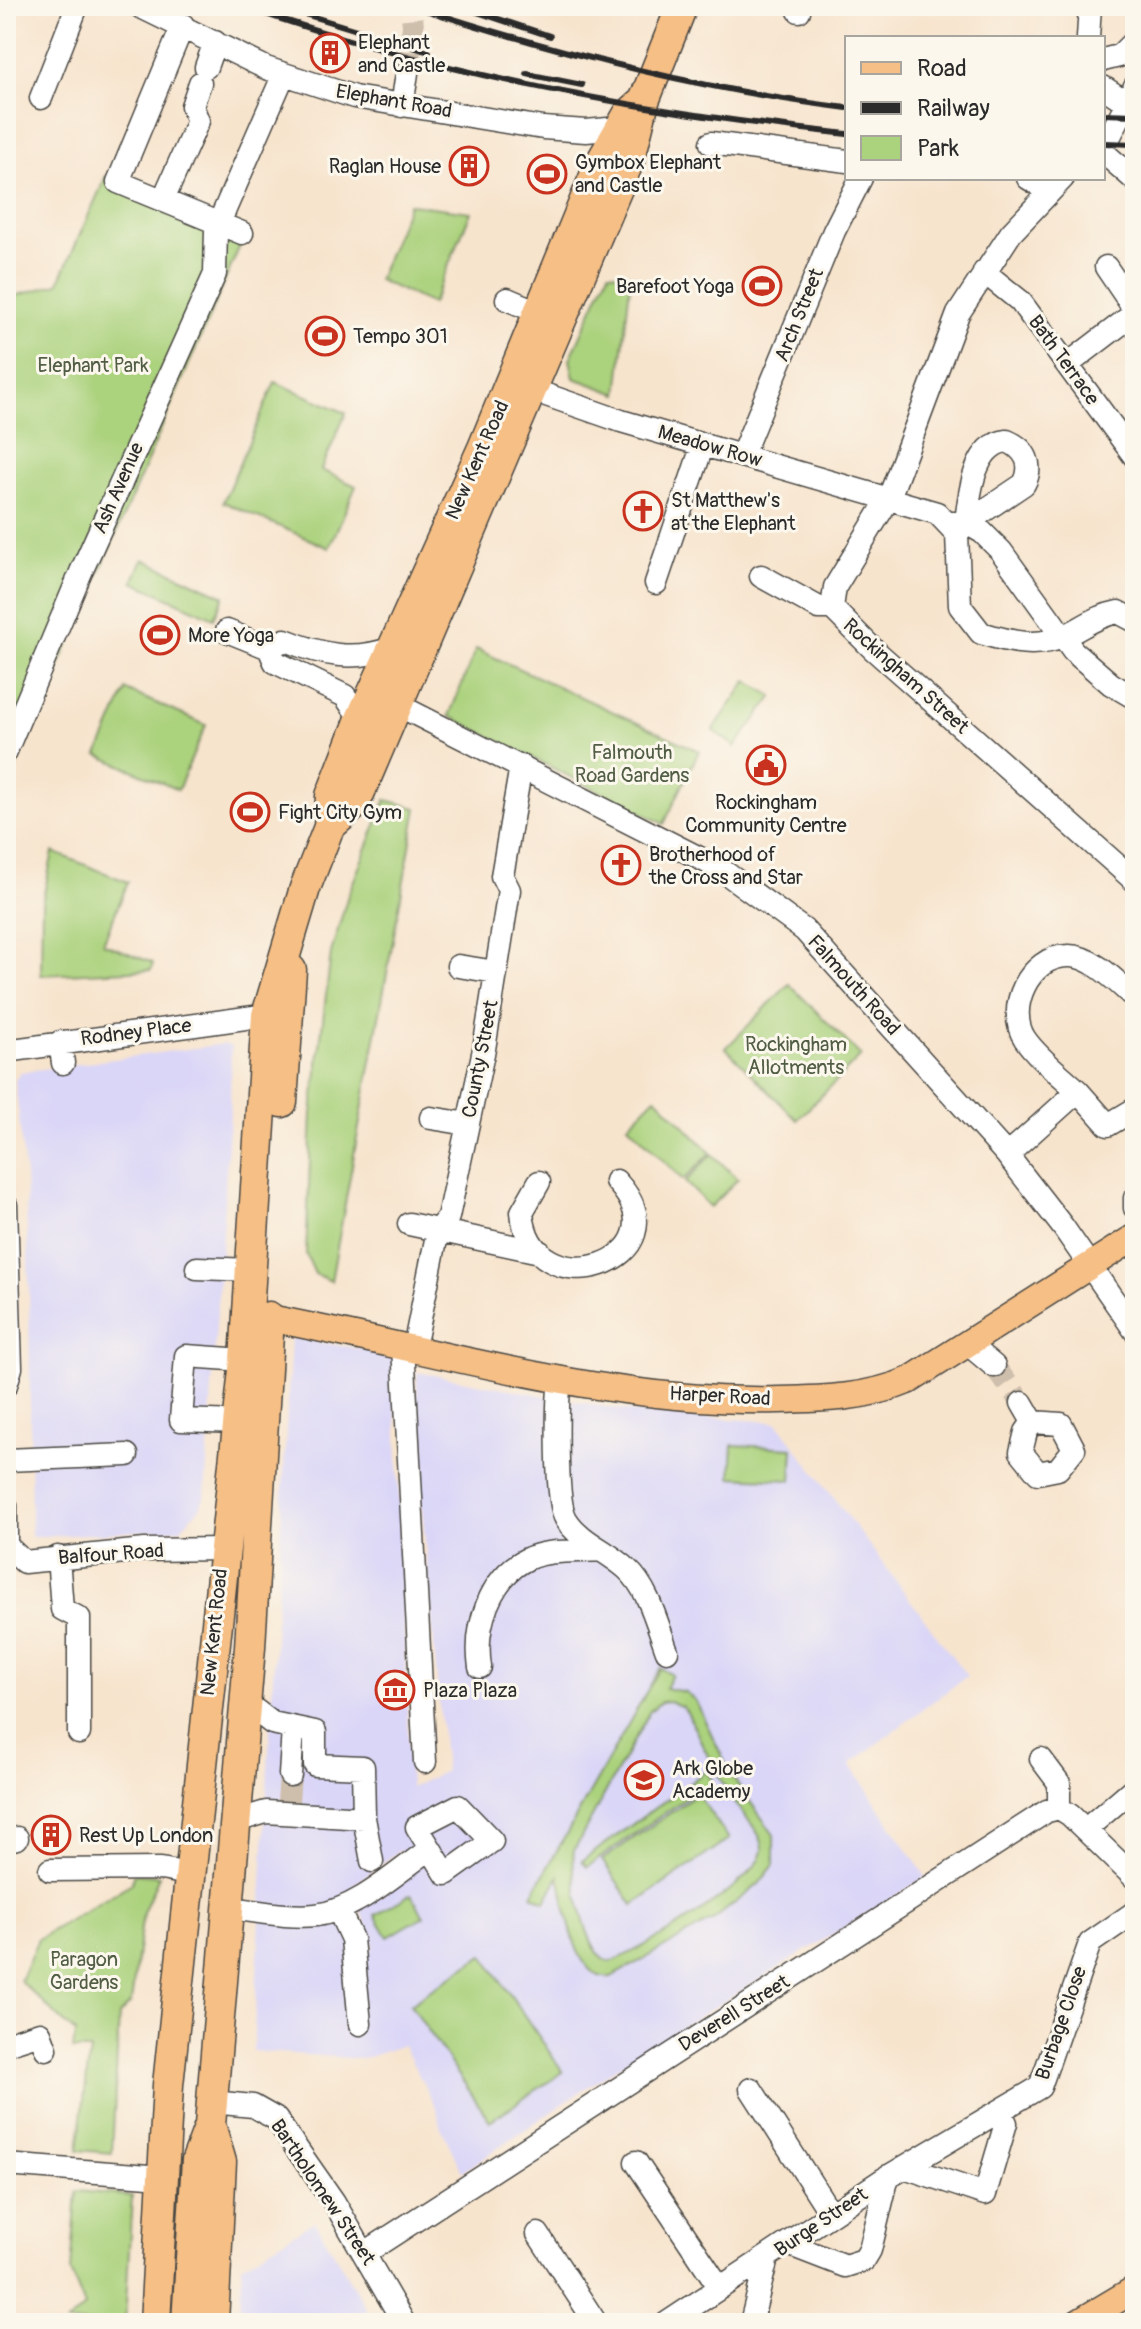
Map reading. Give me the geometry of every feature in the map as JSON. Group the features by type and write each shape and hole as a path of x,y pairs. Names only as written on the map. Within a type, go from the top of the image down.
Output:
{"highway":[{"name":"New Kent Road","path":"329,827 354,805 635,144 644,101 682,6"},
{"name":"New Kent Road","path":"155,2323 162,2177 179,1951 245,1360 267,1015 305,888 329,827 331,796 353,708 392,648 540,313 578,215 619,128 644,101"},
{"name":"New Kent Road","path":"213,2323 221,2162 211,2113 246,1703 290,1018 290,945"},
{"path":"187,2323 197,2160 211,2113"}],"main road":[{"name":"Harper Road","path":"269,1318 560,1378 719,1399 831,1399 891,1388 969,1345 1135,1237"},
{"path":"1078,2323 1135,2289"}],"street":[{"path":"41,98 77,6"},
{"name":"Elephant Road","path":"139,6 284,74 340,93 402,106 568,130 619,128"},
{"path":"1088,36 1090,6"},
{"path":"183,25 118,182 242,233"},
{"path":"1105,60 1119,56 1135,40"},
{"path":"163,200 198,121 192,106 215,42"},
{"path":"402,106 407,73"},
{"name":"Ash Avenue","path":"6,751 81,572 215,274 219,224 284,74"},
{"path":"1105,88 1130,94 1105,140"},
{"path":"711,143 845,161"},
{"path":"1105,154 1135,180"},
{"name":"Arch Street","path":"742,455 834,231 860,180"},
{"name":"Rockingham Street","path":"1056,184 1011,233 958,314 889,498 835,587 832,608 872,648 1135,881"},
{"path":"1067,365 1135,312 1106,267"},
{"name":"Bath Terrace","path":"984,272 1020,301 1135,457"},
{"path":"507,299 540,313"},
{"name":"Meadow Row","path":"532,390 937,513 982,532 1001,551 1088,665 1135,698"},
{"path":"656,583 703,444"},
{"path":"957,523 960,606 981,633 1033,644 1064,637 1095,617 1106,614 1118,612 1135,621"},
{"path":"761,576 816,606 832,608"},
{"path":"227,631 269,648 275,662 353,708"},
{"path":"269,648 285,640 317,653 354,657 392,648"},
{"name":"Falmouth Road","path":"396,704 719,868 804,930 1007,1155 1135,1331"},
{"name":"County Street","path":"425,1762 409,1347 438,1230 448,1217 468,1124 509,890 491,874 521,766"},
{"path":"1135,998 1091,963 1069,955 1050,960 1033,974 1019,995 1016,1017 1025,1039 1108,1125 1135,1109"},
{"path":"458,966 496,972"},
{"name":"Rodney Place","path":"6,1051 62,1052 267,1015"},
{"path":"1007,1155 1078,1091"},
{"path":"431,1118 468,1124"},
{"path":"409,1224 540,1252 566,1267 600,1267 624,1251 636,1219 634,1204 616,1181"},
{"path":"539,1182 522,1212 523,1225 540,1252"},
{"path":"1135,1198 1135,1208"},
{"path":"6,1205 11,1368 6,1385"},
{"path":"197,1268 253,1270"},
{"path":"969,1345 994,1366"},
{"path":"237,1422 181,1420 186,1356 245,1360"},
{"path":"560,1378 556,1404 562,1507 574,1528 627,1568 638,1582 667,1651"},
{"path":"6,1460 127,1455"},
{"path":"6,1506 6,1545"},
{"name":"Balfour Road","path":"6,1545 24,1562 58,1557 223,1549"},
{"path":"480,1667 479,1636 485,1612 494,1590 509,1571 528,1558 601,1550"},
{"path":"58,1557 62,1609 79,1618 79,1733"},
{"path":"246,1703 272,1723 315,1732 315,1765 363,1767 364,1818 372,1861"},
{"path":"290,1775 293,1729"},
{"path":"1041,1759 1059,1783 1059,1808 1086,1829 1135,1878"},
{"path":"1086,1829 1135,1787"},
{"path":"236,1821 287,1807 364,1818"},
{"name":"Deverell Street","path":"365,2253 1047,1811 1059,1808"},
{"path":"228,1908 304,1916 338,1909 430,1849"},
{"path":"50,1870 161,1869 189,1874"},
{"path":"338,1909 352,1939 360,2024"},
{"name":"Burbage Close","path":"978,2125 1040,2087 1090,1943 1135,1912"},
{"path":"6,2044 40,2033 46,2049"},
{"path":"751,2089 831,2214"},
{"name":"Bartholomew Street","path":"211,2113 248,2105 269,2112 365,2253 404,2323"},
{"path":"788,2244 845,2266 864,2260 896,2172 985,2194 1006,2123 1000,2112"},
{"name":"Burge Street","path":"667,2323 896,2172 978,2125"},
{"path":"636,2162 720,2288"},
{"path":"6,2165 162,2177"},
{"path":"538,2234 596,2323"},
{"path":"751,2323 767,2258"}],"shaded area":[{"path":"224,1044 231,1047 230,1112 205,1495 200,1508 180,1529 31,1537 29,1285 25,1175 15,1080 20,1072"},
{"name":"Ark Globe Academy","path":"291,1338 394,1354 410,1788 445,1771 417,1449 417,1372 639,1413 777,1422 967,1676 850,1764 926,1877 622,2064 462,2172 440,2125 437,2110 403,2045 363,2059 253,2051","holes":["400,1850 410,1877 360,1908 374,1947 366,1951 352,1886"]},
{"path":"315,2221 375,2323 239,2323 242,2265"}],"green space":[{"name":"Elephant Park","path":"106,176 242,241 6,789 6,720 14,700 6,696 6,289 11,297 58,284"},
{"path":"409,204 471,212 432,304 378,280"},
{"path":"609,272 631,275 618,394 574,378 570,359"},
{"path":"275,382 346,413 321,470 356,486 329,548 223,502"},
{"path":"143,559 224,596 214,618 133,582"},
{"name":"Falmouth Road Gardens","path":"476,649 699,751 664,824 449,716"},
{"path":"747,681 773,696 735,747 713,730"},
{"path":"126,690 206,725 178,790 98,755"},
{"path":"386,800 417,808 331,1281 315,1274 306,1254 312,1113 331,953 348,895"},
{"path":"53,852 128,882 103,943 153,963 151,970 41,975 42,903"},
{"name":"Rockingham Allotments","path":"789,984 861,1056 797,1120 726,1048"},
{"path":"656,1097 711,1153 683,1180 628,1125"},
{"path":"712,1154 738,1179 710,1207 685,1182"},
{"path":"733,1445 793,1448 791,1480 731,1477"},
{"path":"660,1668 672,1675 665,1688 685,1692 695,1700 731,1775 774,1835 774,1865 758,1885 713,1920 611,1977 598,1975 588,1968 580,1955 573,1939 559,1876 545,1902 532,1895","holes":["669,1701 683,1707 720,1780 756,1831 763,1848 758,1861 724,1895 672,1930 609,1962 593,1945 581,1912 574,1850 650,1711 661,1702"]},
{"path":"706,1771 713,1782 697,1794 729,1839 633,1905 602,1860 693,1797 692,1794 587,1867 582,1861"},
{"name":"Paragon Gardens","path":"133,1874 159,1876 143,1913 131,2003 119,2015 112,2153 78,2150 90,2050 73,2050 75,2033 20,1981 38,1939 132,1883"},
{"path":"411,1894 424,1916 388,1937 375,1915"},
{"path":"483,1955 563,2072 490,2121 410,2004"},
{"path":"77,2191 132,2196 125,2323 67,2323 85,2307 71,2272"}],"tunnel":[{"path":"407,73 413,26 411,6"},
{"path":"994,1366 1022,1403"},
{"path":"288,1802 290,1775"}],"railway":[{"path":"243,6 391,52 541,88 693,114 845,134"},
{"path":"278,6 429,52"},
{"path":"413,6 627,68 737,91 845,108"},
{"path":"459,6 550,36"},
{"path":"527,74 582,85"},
{"path":"1105,114 1135,115"},
{"path":"1105,143 1135,144"}],"place":[{"name":"Elephant and Castle","path":"330,53"},
{"name":"Raglan House","path":"469,166"},
{"name":"Gymbox Elephant and Castle","path":"547,174"},
{"name":"Barefoot Yoga","path":"762,286"},
{"name":"Tempo 301","path":"325,336"},
{"name":"St Matthew's at the Elephant","path":"643,511"},
{"name":"More Yoga","path":"160,635"},
{"name":"Rockingham Community Centre","path":"766,765"},
{"name":"Fight City Gym","path":"250,812"},
{"name":"Brotherhood of the Cross and Star","path":"621,865"},
{"name":"Plaza Plaza","path":"395,1690"},
{"name":"Ark Globe Academy","path":"644,1780"},
{"name":"Rest Up London","path":"51,1835"}]}
